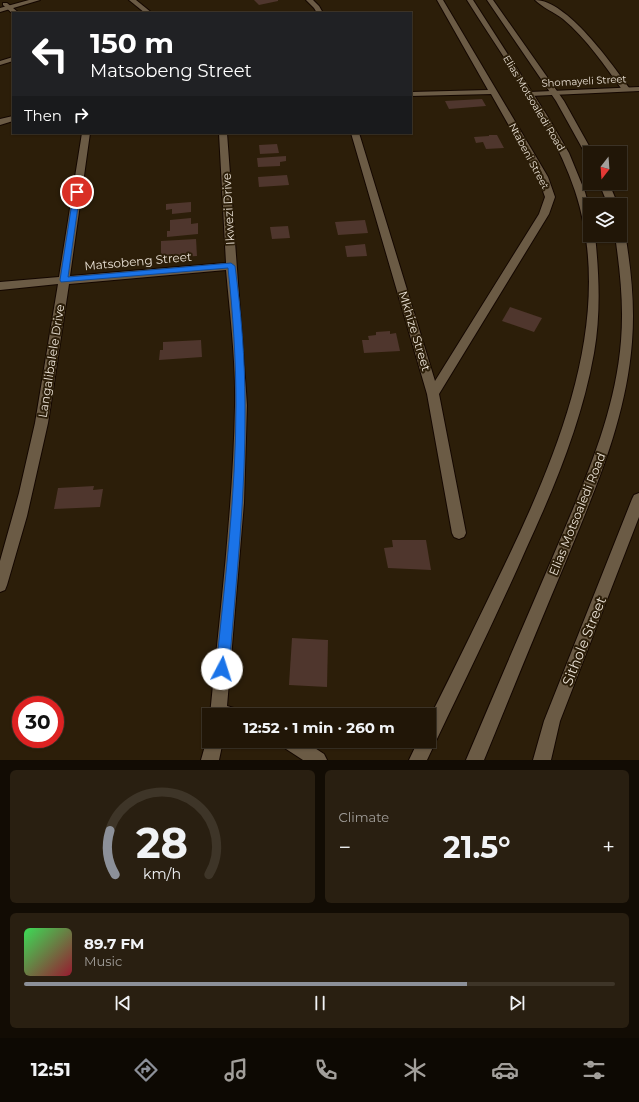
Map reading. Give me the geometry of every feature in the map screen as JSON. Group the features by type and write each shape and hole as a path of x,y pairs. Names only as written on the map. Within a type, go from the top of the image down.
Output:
{"street":[{"path":"0,10 5,5 18,0"},
{"path":"5,5 37,0"},
{"path":"132,0 148,12"},
{"path":"309,0 317,7 320,12"},
{"name":"Ntabeni Street","path":"433,394 544,214 550,197 542,177 440,0"},
{"name":"Elias Motsoaledi Road","path":"470,0 556,135 569,162 583,202"},
{"name":"Elias Motsoaledi Road","path":"490,0 554,92 585,146"},
{"path":"538,0 567,18 586,37 626,89"},
{"path":"5,5 15,12"},
{"path":"0,63 12,59"},
{"name":"Shomayeli Street","path":"530,94 639,89"},
{"path":"412,94 493,92"},
{"path":"0,122 12,118"},
{"name":"Langalibalele Drive","path":"0,585 11,549 38,441 52,368 86,134"},
{"name":"Ikwezi Drive","path":"222,708 237,503 240,412 237,329 231,266 223,134"},
{"name":"Mkhize Street","path":"355,134 433,394 459,534"},
{"name":"Elias Motsoaledi Road","path":"436,723 504,584 548,485 567,436 579,397 591,340 594,291 590,242"},
{"name":"Elias Motsoaledi Road","path":"475,760 587,495 602,452 616,402 626,352 628,281 622,242"},
{"name":"Matsobeng Street","path":"0,286 231,266"},
{"name":"Sithole Street","path":"542,760 552,721 635,525 639,499"},
{"path":"210,760 213,748"},
{"path":"300,748 318,760"},
{"path":"418,760 424,748"}],"building":[{"path":"254,0 278,0 278,1 259,5"},
{"path":"362,11 362,12 338,12"},
{"path":"482,99 486,106 449,109 445,101"},
{"path":"497,135 504,148 486,149 483,142 476,143 474,137"},
{"path":"277,144 279,153 260,154 259,145"},
{"path":"286,156 286,161 280,162 280,166 258,167 257,158"},
{"path":"287,175 289,185 259,187 258,177"},
{"path":"191,202 191,212 172,214 172,209 166,210 166,204"},
{"path":"191,218 191,224 198,223 198,234 167,237 167,231 170,231 170,220"},
{"path":"365,220 368,233 338,235 335,222"},
{"path":"288,226 290,238 272,239 270,227"},
{"path":"196,239 197,256 161,258 161,241"},
{"path":"365,244 367,256 347,257 345,246"},
{"path":"510,307 542,318 534,332 502,321"},
{"path":"390,331 390,334 396,333 400,351 364,353 362,340 369,340 368,336 376,335 376,332"},
{"path":"201,340 202,357 159,360 160,350 163,350 163,342"},
{"path":"94,486 93,490 103,489 100,507 54,509 58,488"},
{"path":"392,540 426,540 431,570 388,568 384,548 393,547"},
{"path":"292,638 328,640 327,687 289,685"}],"route":[{"path":"77,192 64,280 231,266 235,294 241,405 237,503 222,669"}]}
